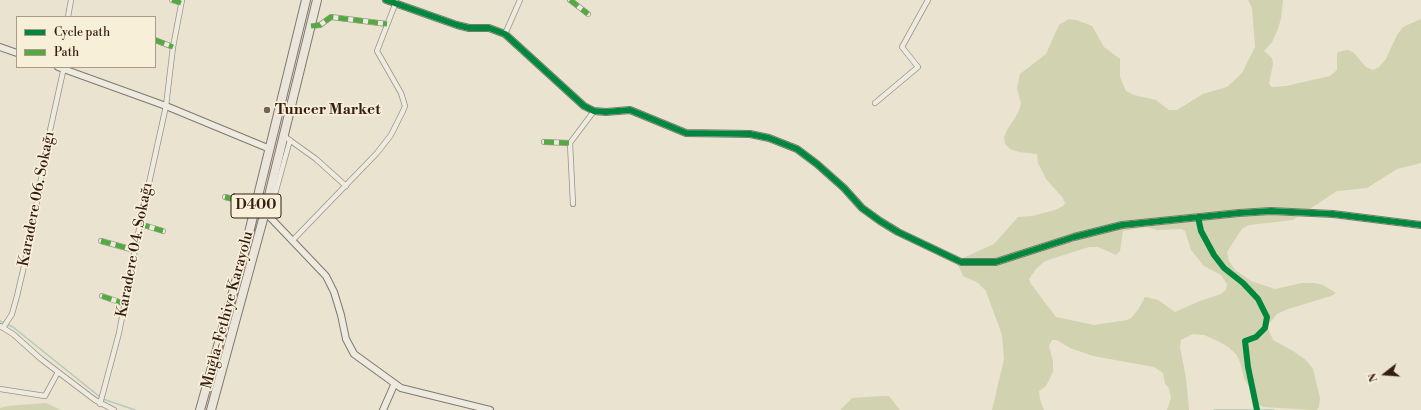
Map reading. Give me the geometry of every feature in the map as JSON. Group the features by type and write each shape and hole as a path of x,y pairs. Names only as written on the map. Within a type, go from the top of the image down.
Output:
{"highway":[{"name":"Muğla-Fethiye Karayolu","path":"200,410 256,205 306,0"},
{"name":"Muğla-Fethiye Karayolu","path":"211,410 287,138 317,0"}],"street":[{"path":"68,16 71,0"},
{"path":"172,0 182,1"},
{"path":"386,0 398,2 457,25 469,28 490,28 505,34 584,106 594,111 606,112 630,110 686,133 728,132 750,134 786,144 807,155 844,188 862,208 880,222 961,262 996,262 1074,237 1122,225 1239,213 1271,211 1333,214 1421,224"},
{"path":"505,34 520,0"},
{"path":"570,0 588,14"},
{"path":"875,103 918,67 902,47 928,0"},
{"name":"Karadere 04. Sokağı","path":"100,403 125,304 134,250 166,106 173,47 182,1"},
{"path":"292,242 346,186 387,140 405,106 396,84 377,54 378,46 398,2"},
{"path":"311,26 320,25 331,17 387,24"},
{"path":"156,40 173,47"},
{"path":"0,47 16,53"},
{"path":"62,68 166,106 270,149"},
{"name":"Karadere 06. Sokağı","path":"3,326 9,319 15,303 29,245 62,68"},
{"path":"573,204 570,143 594,111"},
{"path":"287,138 316,158 346,186"},
{"path":"544,142 570,143"},
{"path":"225,197 256,205"},
{"path":"267,214 326,276 338,305 346,339 351,351 394,384 408,391 490,410"},
{"path":"140,224 163,231"},
{"path":"101,241 134,250"},
{"path":"102,296 125,304"},
{"path":"3,326 58,372 100,403 114,410"},
{"path":"0,389 45,396 58,372"},
{"path":"383,410 394,384"}],"green space":[{"path":"1248,0 1283,0 1281,19 1277,31 1272,42 1264,51 1272,58 1273,64 1269,84 1272,87 1286,86 1330,76 1337,70 1337,53 1341,51 1348,50 1353,52 1366,67 1373,70 1379,67 1386,59 1397,35 1403,27 1421,19 1421,163 1397,169 1367,188 1337,191 1293,220 1249,225 1242,229 1227,252 1229,261 1235,270 1251,281 1275,289 1302,283 1314,283 1323,285 1336,293 1277,314 1267,326 1273,340 1306,360 1313,369 1320,398 1319,407 1317,410 1312,410 1264,407 1259,405 1244,378 1240,362 1236,354 1218,341 1204,335 1193,334 1181,340 1180,347 1186,378 1189,410 1167,410 1171,398 1169,388 1165,384 1163,373 1154,367 1093,356 1070,348 1057,340 1052,340 1049,346 1053,361 1053,372 1046,386 1039,391 1040,400 1044,410 992,410 1004,359 1002,335 986,291 978,283 963,276 958,265 963,258 994,244 1018,217 1032,216 1055,210 1063,206 1065,203 1063,198 1046,179 1038,163 1037,154 1019,152 1010,149 1005,144 1004,137 1018,113 1021,104 1017,88 1020,74 1046,54 1059,25 1069,19 1076,20 1092,26 1104,47 1120,59 1120,77 1126,91 1134,95 1156,100 1169,110 1177,110 1203,94 1227,87 1242,73 1255,47 1252,8","holes":["1146,227 1157,230 1182,229 1185,231 1191,250 1204,266 1221,275 1227,284 1226,290 1221,294 1175,312 1158,300 1145,297 1138,310 1131,318 1127,320 1094,325 1056,317 1031,284 1029,279 1036,269 1045,261 1089,247 1098,247 1116,255 1120,251 1123,231"]},
{"path":"889,396 900,410 840,410 852,398"},
{"path":"46,403 61,410 0,410 0,408 7,406"}],"waterway":[{"path":"0,321 13,327 100,397"},
{"path":"103,399 135,410"},
{"path":"1214,410 1274,410"}],"marked path":[{"path":"172,0 181,3"},
{"path":"570,0 588,14"},
{"path":"311,26 320,25 331,17 387,24"},
{"path":"156,40 173,47"},
{"path":"544,142 570,143"},
{"path":"225,197 256,205"},
{"path":"140,224 163,231"},
{"path":"101,241 134,250"},
{"path":"102,296 125,304"}],"cycle path":[{"path":"386,0 457,25 469,28 489,28 505,34 584,106 594,111 606,112 630,110 686,133 750,134 769,138 797,149 817,164 844,188 862,208 880,221 898,232 961,262 996,262 1074,237 1122,225 1239,213 1271,211 1333,214 1421,225"},
{"path":"1198,217 1201,231 1214,255 1224,268 1243,283 1258,299 1267,317 1265,328 1256,337 1245,341 1248,367 1257,410"}],"place":[{"name":"Tuncer Market","path":"267,110"}]}
